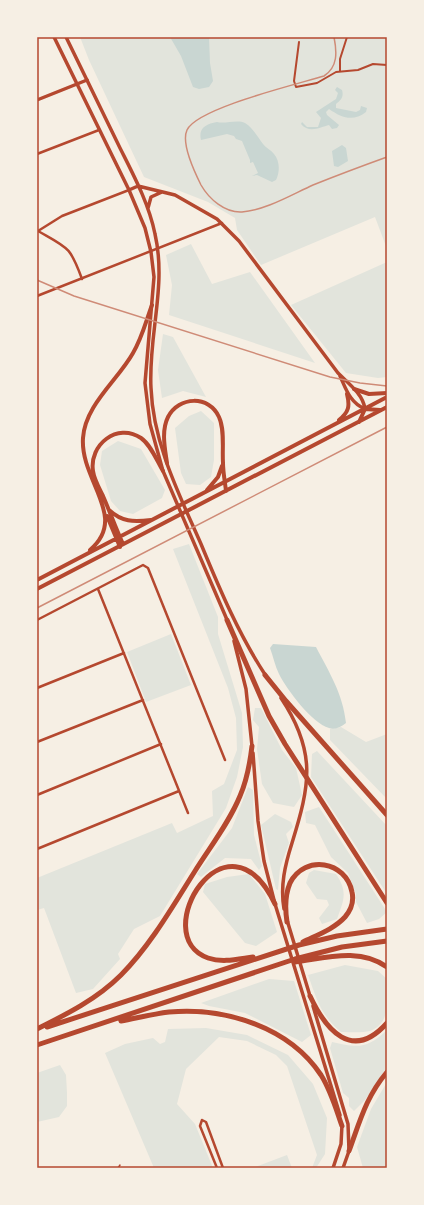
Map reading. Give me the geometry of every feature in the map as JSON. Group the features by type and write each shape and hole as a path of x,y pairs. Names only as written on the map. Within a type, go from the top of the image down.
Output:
{"highway":[{"path":"227,620 269,716 296,762 387,903"},
{"path":"265,675 286,701 387,814"},
{"path":"37,1029 81,1006 100,993 121,975 139,954 176,901 236,805 248,771 252,746"},
{"path":"287,922 286,905 288,890 293,878 301,871 312,865 325,864 337,869 346,877 353,897 349,912 345,917 329,929 288,948"},
{"path":"268,955 226,961 206,957 195,949 189,940 185,929 186,914 192,898 200,884 216,871 227,867 240,867 253,873 263,883 275,904"},
{"path":"37,1029 288,948 337,936 387,929"},
{"path":"37,1045 280,964 334,949 387,941"},
{"path":"280,964 336,956 354,956 370,958 387,967"},
{"path":"310,996 327,1026 338,1035 349,1040 361,1040 371,1037 387,1023"},
{"path":"108,1022 169,1012 197,1012 228,1016 265,1029 297,1048 316,1068 327,1087 342,1126"},
{"path":"349,1151 364,1107 376,1086 387,1072"}],"main road":[{"path":"54,37 142,217 151,252 154,277 145,383 150,424 163,471"},
{"path":"66,37 138,186 148,211 158,249 160,278 152,353 151,390 156,426 167,463 240,633 265,675 288,709 298,728 304,747 307,767 305,800 286,861 283,880 283,903 287,922 346,1115 349,1131 349,1151 343,1168"},
{"path":"37,100 87,80"},
{"path":"129,190 138,186 166,192 199,207 222,223 239,241 338,373 354,389 362,400 365,409 359,422"},
{"path":"148,211 151,197 159,192 166,192"},
{"path":"85,555 96,546 105,532 106,508 86,465 83,450 85,430 93,409 133,354 141,338 152,305"},
{"path":"332,426 345,415 349,406 347,394 338,373"},
{"path":"354,389 369,394 387,394"},
{"path":"347,394 360,407 365,409 382,410"},
{"path":"37,580 387,398"},
{"path":"167,463 164,434 168,417 178,406 194,400 208,403 216,410 220,418 226,491"},
{"path":"37,589 387,407"},
{"path":"122,546 94,476 92,461 97,448 108,437 125,433 133,434 142,439 163,471 227,620 238,655 246,689 262,849 275,904 339,1107 342,1126 341,1144 333,1168"},
{"path":"205,493 218,477 223,463"},
{"path":"106,508 117,517 126,521 154,519"},
{"path":"346,1161 348,1168"}],"street":[{"path":"340,71 340,59 347,37"},
{"path":"299,42 294,81 296,87 316,83 340,71 358,70 373,64 387,65"},
{"path":"37,154 99,130"},
{"path":"82,279 71,252 63,245 38,231 62,216 129,190"},
{"path":"37,296 222,223"},
{"path":"37,620 143,565 148,568 225,760"},
{"path":"98,589 188,813"},
{"path":"37,688 124,653"},
{"path":"37,742 143,700"},
{"path":"37,795 161,744"},
{"path":"37,849 179,791"},
{"path":"217,1168 200,1126 202,1120 206,1122 223,1168"}],"shaded area":[{"path":"80,37 387,37 387,249 375,217 261,265 237,230 235,218 208,202 144,177 89,60"},
{"path":"170,37 209,37 210,63 213,81 209,87 199,89 193,87 181,56"},
{"path":"337,87 342,90 343,95 341,100 336,104 336,108 356,112 360,110 361,106 367,108 366,112 357,117 348,118 338,115 329,109 326,112 327,115 339,125 337,128 332,129 329,125 315,129 308,129 304,127 301,124 302,122 307,127 318,127 321,118 316,112 336,99 338,93 335,90"},
{"path":"217,122 242,122 250,127 264,145 276,157 279,167 276,180 272,182 257,175 252,176 258,173 253,162 250,163 242,141 236,139 234,136 227,134 201,140 200,136 204,127"},
{"path":"342,145 346,148 348,161 338,167 334,166 332,151"},
{"path":"191,244 212,284 250,272 315,363 169,315 172,285 166,255"},
{"path":"387,262 387,377 378,378 346,373 291,305"},
{"path":"163,334 173,337 206,397 183,391 162,398 158,370"},
{"path":"201,411 214,423 214,460 211,477 200,485 186,484 181,473 175,428 189,416"},
{"path":"118,441 141,449 165,490 162,498 133,514 120,511 111,501 100,465 102,451"},
{"path":"189,544 218,617 218,634 242,713 243,747 237,777 226,808 160,916 134,929 118,954 120,959 93,989 76,993 44,908 37,910 37,878 172,823 177,833 213,816 212,791 224,784 237,750 236,718 228,688 173,549"},
{"path":"171,634 191,685 146,702 127,652"},
{"path":"273,644 316,647 339,693 346,723 338,728 329,728 315,720 308,713 294,697 279,674 270,648"},
{"path":"255,708 261,708 282,750 296,768 302,795 294,807 273,803 262,784 257,749 259,727 253,720"},
{"path":"341,727 366,742 387,734 387,799 330,740 330,729"},
{"path":"317,751 387,826 387,894 311,777 312,754"},
{"path":"248,787 253,790 254,835 262,866 259,870 251,859 225,858 201,877 197,874 232,828"},
{"path":"319,807 387,912 379,919 367,923 356,902 356,894 348,873 331,857 315,825 306,823 305,812"},
{"path":"275,814 291,822 293,827 286,834 289,843 280,868 278,890 276,889 261,825"},
{"path":"314,870 336,874 340,880 344,896 337,919 322,924 319,918 329,905 327,900 317,899 306,883 309,873"},
{"path":"249,874 265,894 277,932 256,946 245,943 203,892 205,884 227,877"},
{"path":"345,965 378,971 387,979 387,1009 385,1016 377,1027 370,1031 341,1032 328,1019 314,992 308,975"},
{"path":"269,979 294,981 311,1035 302,1042 245,1013 201,1003"},
{"path":"206,1028 247,1035 288,1055 313,1084 327,1118 325,1154 316,1168 312,1168 317,1155 287,1066 276,1055 247,1041 219,1037 186,1069 177,1104 195,1124 213,1168 154,1168 105,1053 125,1044 153,1038 160,1044 165,1042 168,1029"},
{"path":"387,1030 387,1067 365,1100 354,1111 349,1106 349,1098 343,1093 330,1048 332,1042 356,1046 368,1044"},
{"path":"60,1065 66,1075 67,1106 59,1117 37,1122 37,1073"},
{"path":"387,1082 387,1168 363,1168 357,1147 371,1109"},
{"path":"287,1155 292,1168 253,1168"}],"railway":[{"path":"334,37 336,48 334,64 329,72 324,76 228,105 209,113 195,122 187,130 186,136 187,150 195,173 204,190 213,200 224,208 236,212 242,212 251,211 269,205 313,185 387,157"},
{"path":"37,280 74,296 330,377 360,383 387,386"},
{"path":"37,608 387,427"}]}
